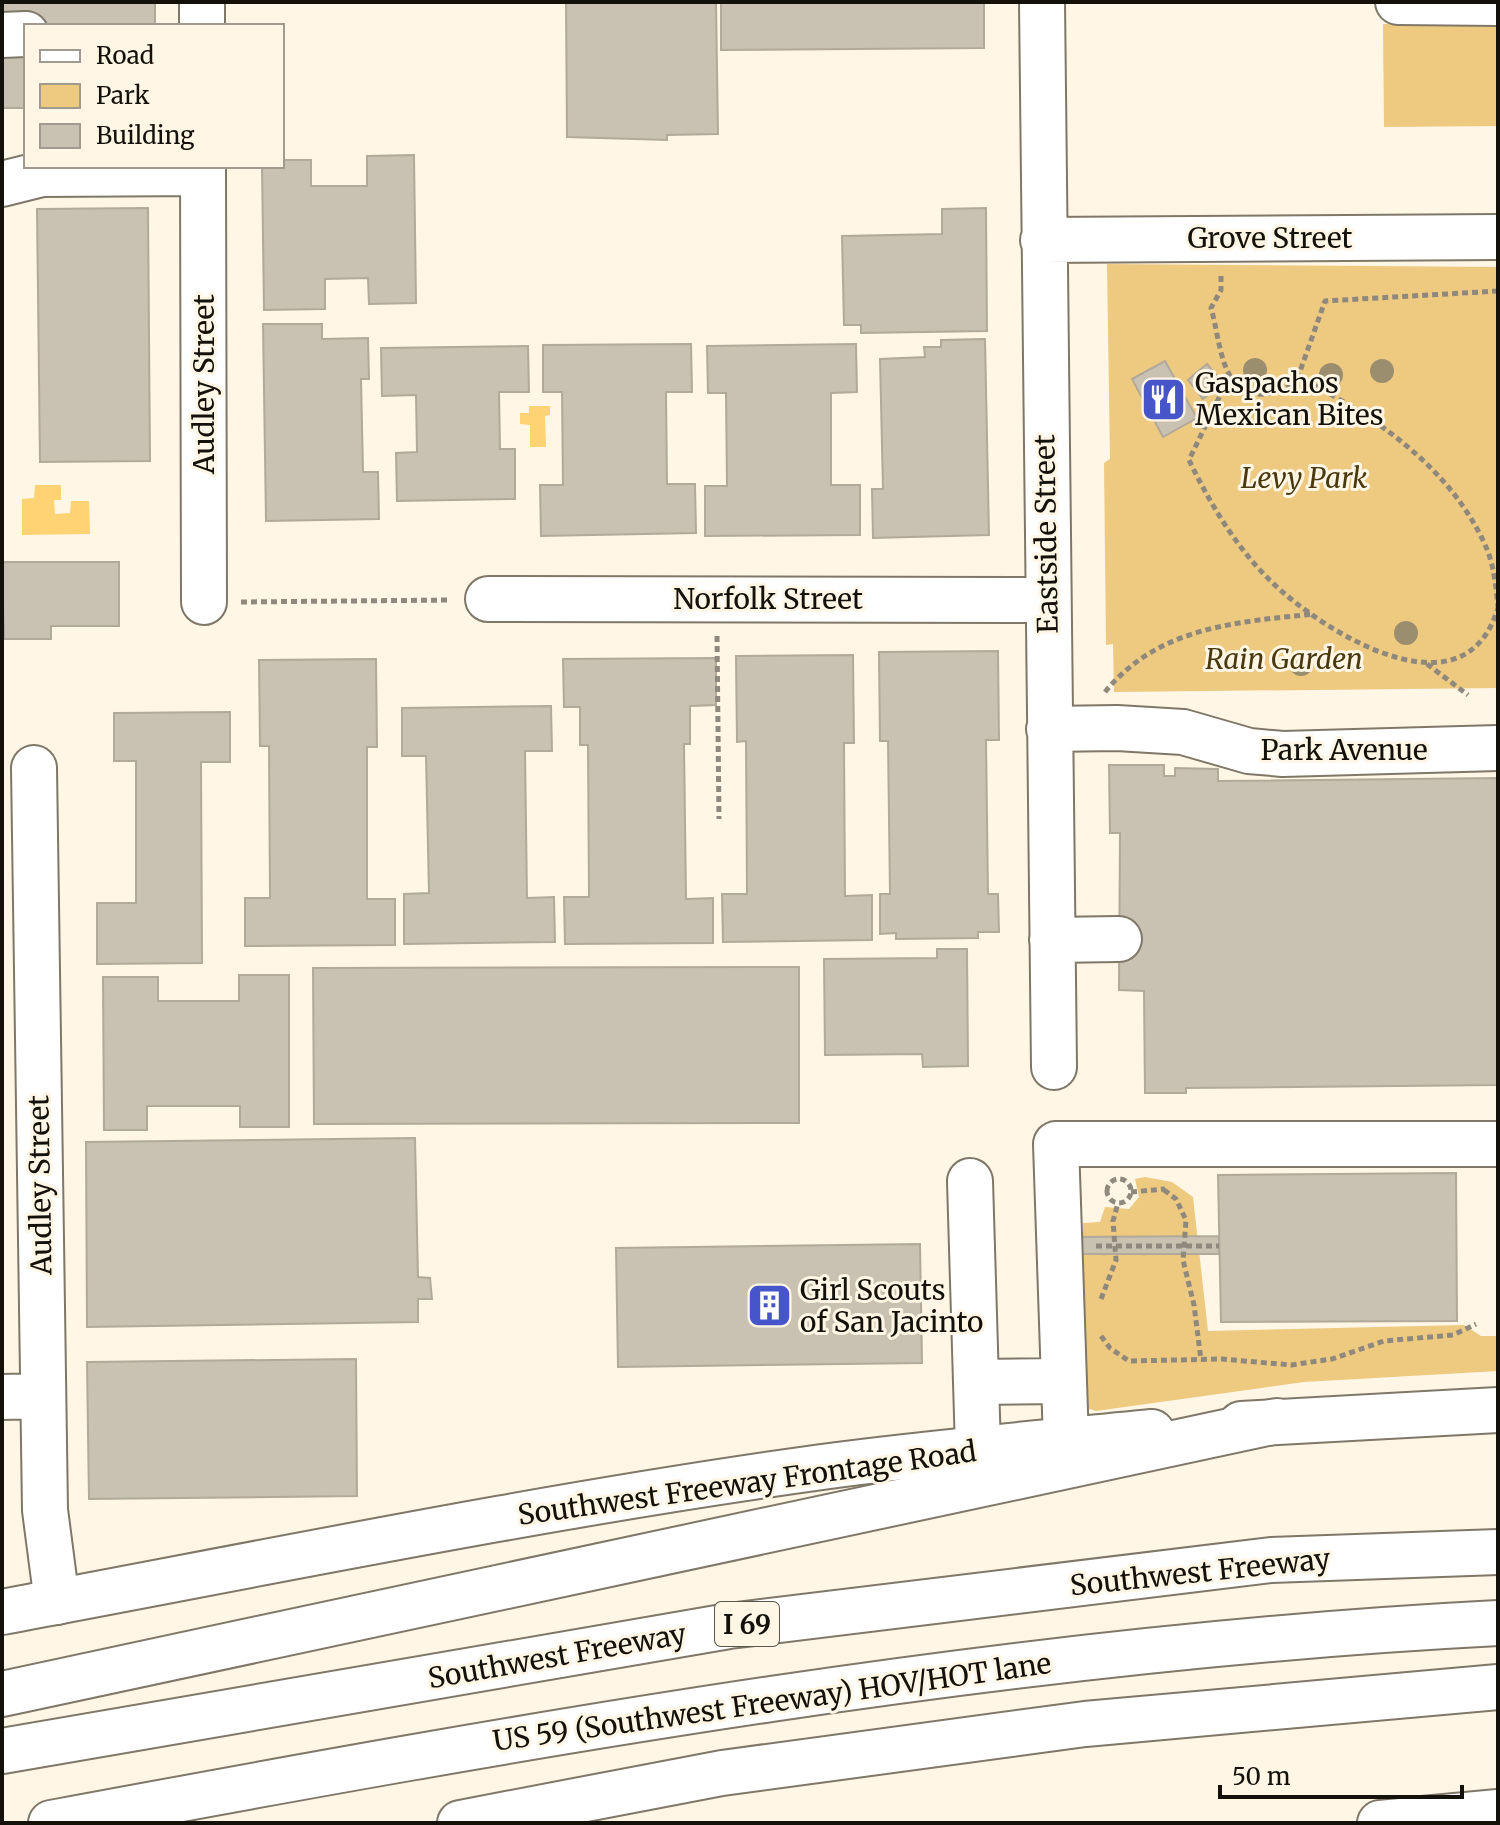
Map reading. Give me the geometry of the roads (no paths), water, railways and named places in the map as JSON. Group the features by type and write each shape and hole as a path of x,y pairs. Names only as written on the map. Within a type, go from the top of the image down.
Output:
{"main road":[{"path":"202,2 202,24"},
{"name":"Eastside Street","path":"1042,2 1054,1067"},
{"path":"1398,2 1498,3"},
{"path":"2,35 24,34"},
{"path":"2,184 42,174 203,170"},
{"name":"Audley Street","path":"203,170 204,602"},
{"name":"Grove Street","path":"1043,240 1498,237"},
{"name":"Norfolk Street","path":"488,599 1047,600"},
{"name":"Park Avenue","path":"1049,729 1183,732 1249,751 1283,754 1498,748"},
{"name":"Audley Street","path":"34,768 22,1396 57,1602"},
{"path":"1052,954 1119,954"},
{"path":"1066,1441 1056,1144 1498,1144"},
{"path":"970,1181 978,1449"},
{"path":"977,1382 1064,1381"},
{"name":"Southwest Freeway Frontage Road","path":"2,1612 582,1505 824,1467 1277,1421 1498,1410"},
{"path":"2,1694 1277,1421"},
{"name":"Southwest Freeway","path":"2,1751 729,1626 1271,1560 1498,1552"},
{"name":"US 59 (Southwest Freeway) HOV/HOT lane","path":"51,1823 458,1748 923,1675 1217,1641 1498,1623"},
{"path":"460,1823 722,1773 1069,1726 1498,1687"},
{"path":"1380,1823 1498,1812"}],"place":[{"name":"Gaspachos Mexican Bites","path":"1164,399"},
{"name":"Girl Scouts of San Jacinto","path":"769,1306"}],"park label":[{"name":"Levy Park","path":"1304,478"},
{"name":"Rain Garden","path":"1284,659"}]}
